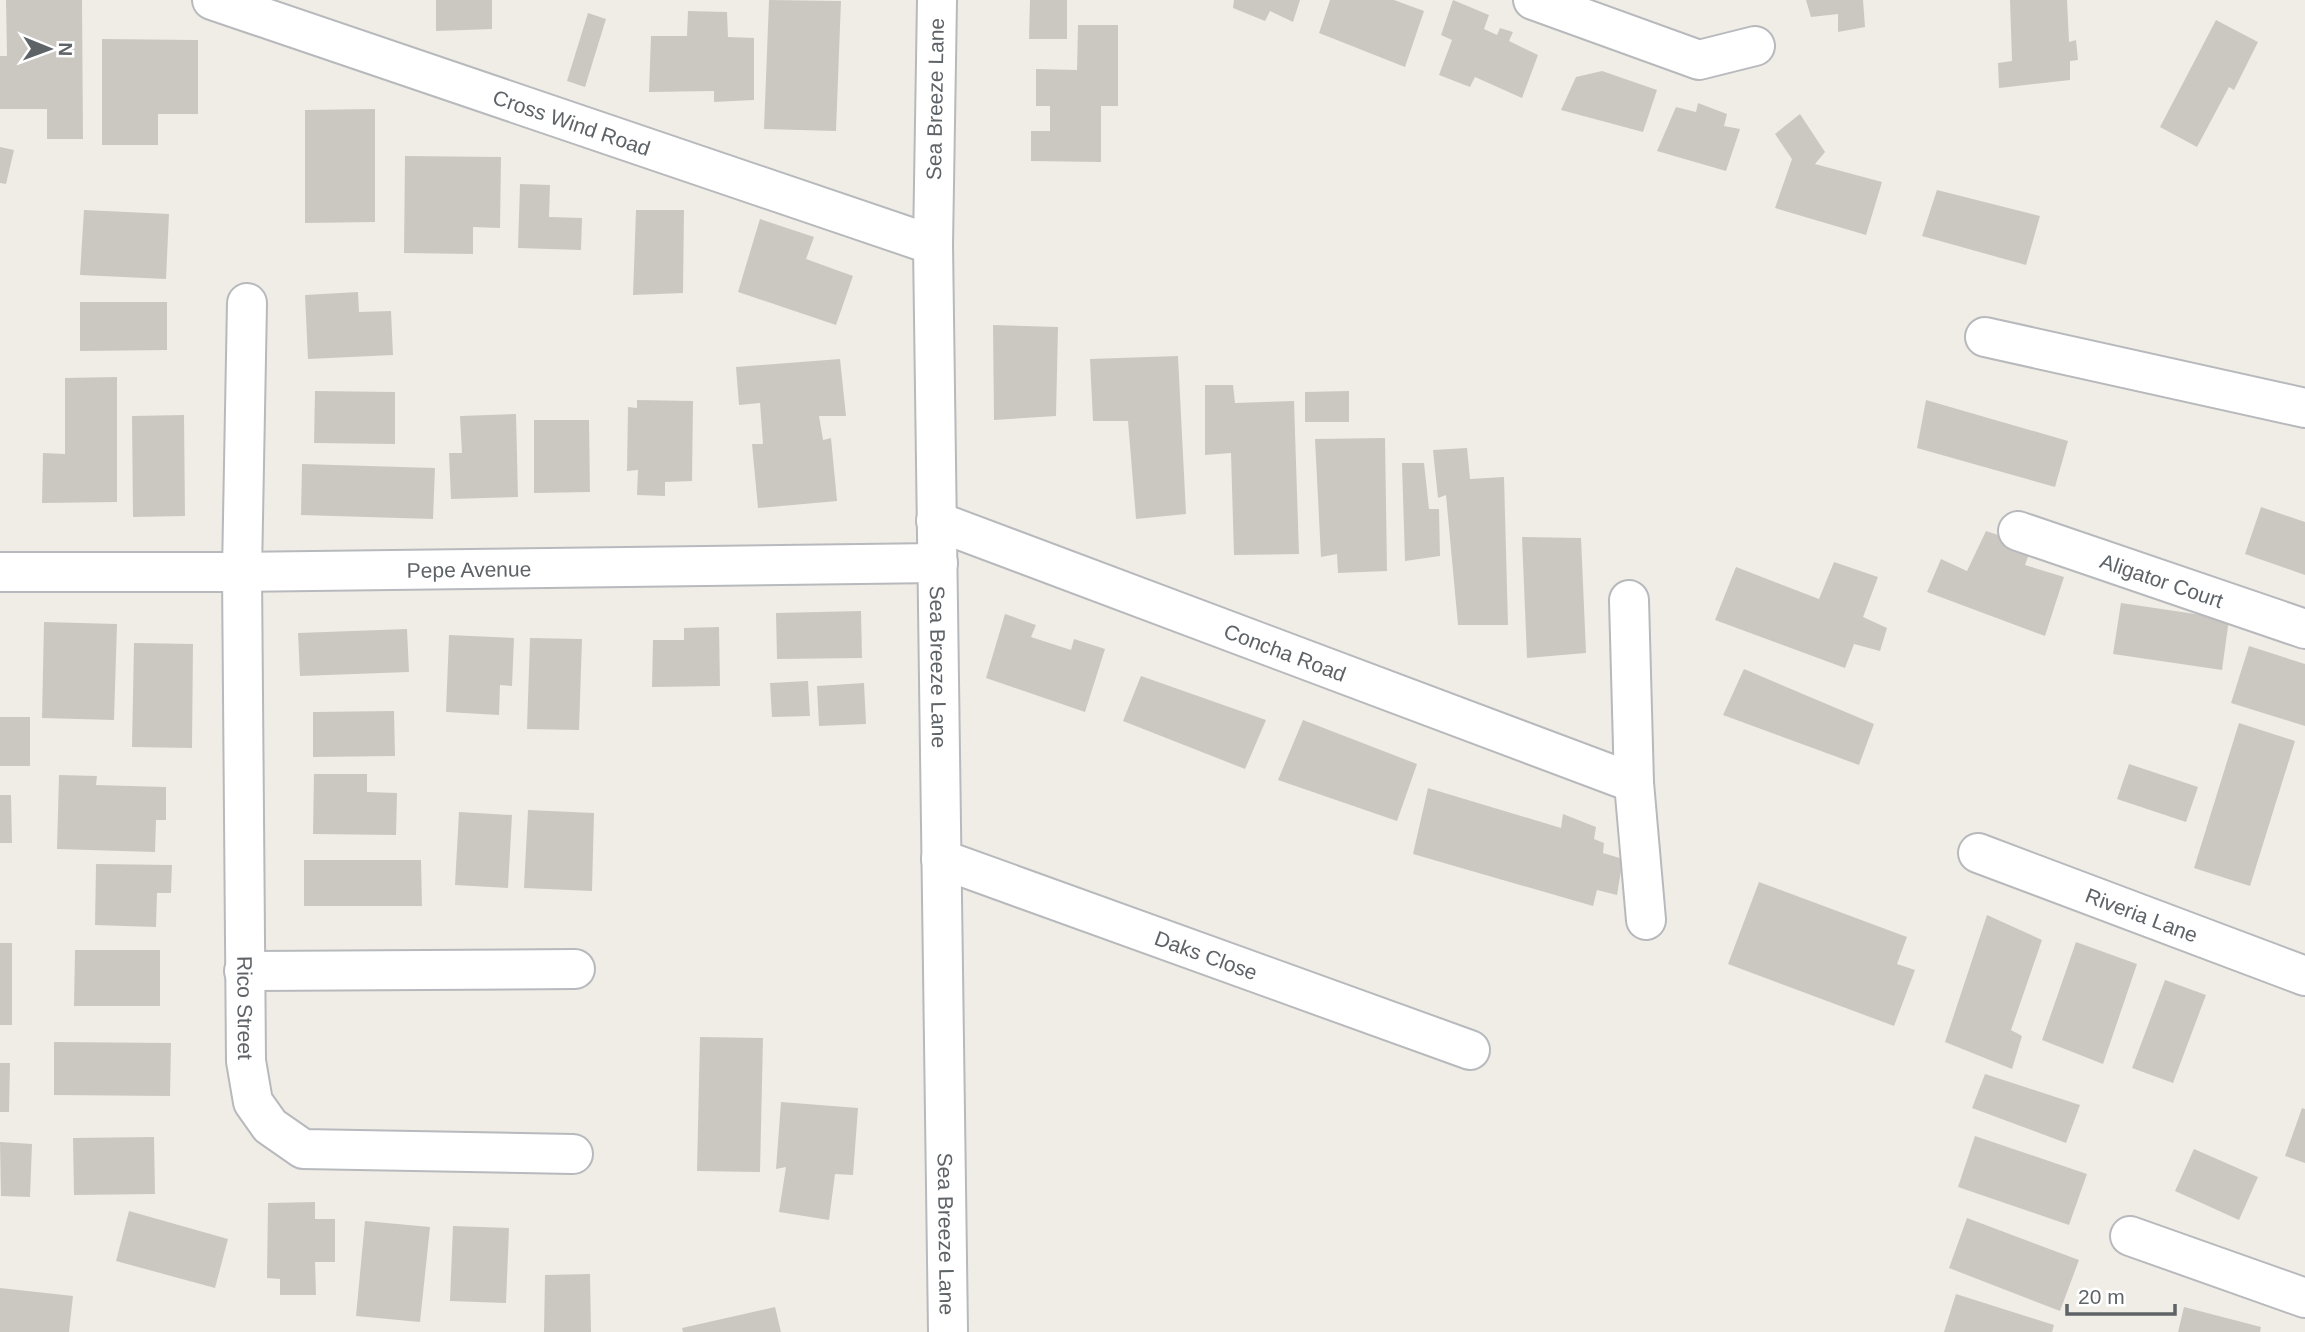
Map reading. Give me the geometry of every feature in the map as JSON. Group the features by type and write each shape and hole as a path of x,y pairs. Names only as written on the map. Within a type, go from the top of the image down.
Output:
{"street":[{"name":"Cross Wind Road","path":"212,0 933,245"},
{"name":"Sea Breeze Lane","path":"937,0 933,245 948,1332"},
{"path":"1534,0 1699,60 1755,46"},
{"name":"Rico Street","path":"247,303 242,572 244,971 246,1061 253,1101 270,1126 303,1149 573,1154"},
{"path":"1985,337 2305,408"},
{"name":"Concha Road","path":"936,521 1634,783"},
{"name":"Aligator Court","path":"2018,531 2305,629"},
{"name":"Pepe Avenue","path":"0,572 242,572 937,563"},
{"path":"1629,600 1634,783 1646,920"},
{"name":"Riveria Lane","path":"1978,853 2305,976"},
{"name":"Daks Close","path":"941,859 1469,1050"},
{"path":"244,971 575,969"},
{"path":"2130,1236 2305,1298"}],"building":[{"path":"6,0 82,0 83,139 47,139 47,109 0,109 0,56 7,56"},
{"path":"436,0 492,0 492,29 436,31"},
{"path":"769,0 841,1 836,131 764,129"},
{"path":"1030,0 1067,0 1067,39 1029,39"},
{"path":"1234,0 1300,0 1293,22 1270,11 1265,21 1233,8"},
{"path":"1330,0 1394,0 1424,11 1405,67 1319,33"},
{"path":"1453,0 1489,15 1484,29 1497,35 1500,28 1513,32 1509,41 1538,55 1522,98 1475,77 1470,87 1439,75 1452,40 1441,35"},
{"path":"1806,0 1863,0 1865,27 1838,32 1838,14 1811,17"},
{"path":"2010,0 2067,0 2069,42 2076,40 2078,60 2070,61 2070,80 1999,88 1998,63 2012,61"},
{"path":"688,11 727,12 728,37 754,38 754,100 714,102 714,91 649,92 651,36 687,36"},
{"path":"588,13 606,19 585,87 567,81"},
{"path":"2216,20 2258,42 2234,90 2229,87 2197,147 2160,127"},
{"path":"1078,25 1118,25 1118,106 1101,106 1101,162 1031,161 1031,131 1050,131 1050,106 1036,106 1036,69 1077,70"},
{"path":"102,39 198,40 198,114 158,114 158,145 102,145"},
{"path":"1602,71 1657,90 1643,132 1561,110 1576,77"},
{"path":"1698,103 1727,114 1724,126 1740,129 1726,171 1657,151 1676,107 1696,112"},
{"path":"375,109 375,222 305,223 305,110"},
{"path":"1800,114 1825,152 1815,164 1882,182 1866,235 1775,208 1792,159 1775,134"},
{"path":"0,147 14,150 6,184 0,183"},
{"path":"405,156 501,157 500,228 473,227 473,254 404,253"},
{"path":"520,184 550,185 549,217 582,218 581,250 518,248"},
{"path":"1937,190 2040,216 2026,265 1922,236"},
{"path":"84,210 169,214 166,279 80,275"},
{"path":"636,210 684,210 683,293 633,295"},
{"path":"760,219 814,237 806,259 853,276 836,325 738,292"},
{"path":"358,292 359,312 391,311 393,355 308,359 305,295"},
{"path":"80,302 167,302 167,350 80,351"},
{"path":"993,325 1058,327 1056,416 994,420"},
{"path":"1178,356 1186,514 1136,519 1128,421 1093,421 1090,359"},
{"path":"840,359 846,416 819,416 823,440 831,438 837,501 758,508 752,444 763,444 760,403 739,405 736,367"},
{"path":"117,377 117,502 42,503 43,453 65,454 65,378"},
{"path":"1205,385 1233,385 1235,403 1294,401 1299,554 1234,555 1231,453 1205,455"},
{"path":"315,391 395,392 395,444 314,443"},
{"path":"1349,391 1349,422 1305,422 1305,392"},
{"path":"637,400 693,401 692,481 665,482 665,496 637,495 638,470 627,471 628,407 637,408"},
{"path":"1926,400 2068,441 2055,487 1917,448"},
{"path":"516,414 518,497 451,499 449,453 462,453 460,416"},
{"path":"184,415 185,516 133,517 132,416"},
{"path":"534,420 589,420 590,492 534,493"},
{"path":"1385,438 1387,571 1338,573 1337,554 1321,557 1315,439"},
{"path":"1467,448 1470,479 1504,477 1508,625 1458,625 1446,495 1438,498 1433,450"},
{"path":"1402,463 1424,463 1429,509 1439,509 1440,556 1405,561"},
{"path":"302,464 435,468 433,519 301,515"},
{"path":"2261,507 2305,522 2305,575 2245,554"},
{"path":"1986,531 2032,546 2025,565 2064,577 2045,636 1927,592 1941,559 1967,571"},
{"path":"1522,537 1581,538 1586,653 1527,658"},
{"path":"1834,562 1878,577 1863,617 1887,628 1880,651 1854,644 1845,668 1715,620 1736,567 1819,599"},
{"path":"2121,603 2229,619 2222,670 2113,654"},
{"path":"861,611 862,658 777,659 776,613"},
{"path":"1005,614 1036,625 1031,637 1071,650 1074,639 1105,649 1085,712 986,678"},
{"path":"44,622 117,624 114,720 42,718"},
{"path":"719,627 720,686 652,687 653,640 684,640 684,628"},
{"path":"407,629 409,672 300,676 298,633"},
{"path":"449,635 514,638 512,686 500,685 499,715 446,712"},
{"path":"530,638 582,639 579,730 527,729"},
{"path":"134,643 193,644 192,748 132,747"},
{"path":"2249,646 2305,664 2305,726 2231,703"},
{"path":"1744,669 1874,724 1859,765 1723,715"},
{"path":"1141,676 1266,720 1245,769 1123,721"},
{"path":"808,681 810,716 772,717 770,683"},
{"path":"864,683 866,724 819,726 817,686"},
{"path":"394,711 395,756 313,757 313,712"},
{"path":"0,717 30,717 30,766 0,766"},
{"path":"1303,720 1417,764 1397,821 1278,780"},
{"path":"2239,723 2295,741 2250,886 2194,868"},
{"path":"2129,764 2198,787 2186,822 2117,799"},
{"path":"314,774 367,774 367,792 397,793 396,835 313,834"},
{"path":"59,775 97,776 96,785 166,787 166,820 156,820 155,852 57,849"},
{"path":"1428,788 1561,828 1563,814 1596,827 1594,839 1604,843 1603,853 1623,859 1617,895 1597,890 1593,906 1413,854"},
{"path":"0,795 11,795 12,843 0,843"},
{"path":"528,810 594,813 592,891 524,888"},
{"path":"459,812 512,815 508,888 455,885"},
{"path":"304,860 421,860 422,906 304,906"},
{"path":"96,864 172,865 171,893 157,893 156,927 95,925"},
{"path":"1759,882 1907,937 1897,964 1915,970 1894,1026 1728,964"},
{"path":"1987,915 2042,940 2011,1030 2022,1036 2012,1069 1945,1042"},
{"path":"2076,942 2137,964 2103,1064 2042,1040"},
{"path":"0,943 12,943 12,1025 0,1025"},
{"path":"75,950 160,950 160,1006 74,1006"},
{"path":"2165,980 2206,995 2173,1083 2132,1068"},
{"path":"700,1037 763,1038 760,1172 697,1171"},
{"path":"54,1042 171,1043 170,1096 54,1095"},
{"path":"0,1063 10,1063 9,1112 0,1112"},
{"path":"1985,1074 2080,1105 2066,1143 1972,1108"},
{"path":"781,1102 858,1108 853,1175 835,1174 829,1220 779,1212 786,1167 776,1169"},
{"path":"2302,1108 2305,1109 2305,1163 2285,1156"},
{"path":"1975,1136 2087,1174 2069,1225 1958,1187"},
{"path":"154,1137 155,1194 74,1195 73,1138"},
{"path":"0,1142 32,1144 30,1197 1,1196"},
{"path":"2194,1149 2258,1177 2239,1220 2175,1191"},
{"path":"315,1202 315,1219 335,1219 335,1262 315,1262 316,1295 280,1295 280,1279 267,1278 268,1203"},
{"path":"129,1211 228,1239 215,1288 116,1261"},
{"path":"1967,1218 2079,1260 2060,1311 1949,1268"},
{"path":"365,1221 430,1227 420,1322 356,1316"},
{"path":"453,1226 509,1228 506,1303 450,1301"},
{"path":"590,1274 591,1332 544,1332 545,1275"},
{"path":"0,1288 73,1296 69,1332 0,1332"},
{"path":"1956,1294 2054,1325 2052,1332 1944,1332"},
{"path":"775,1307 781,1332 683,1332 682,1328"},
{"path":"2184,1307 2261,1327 2260,1332 2178,1332"}]}
